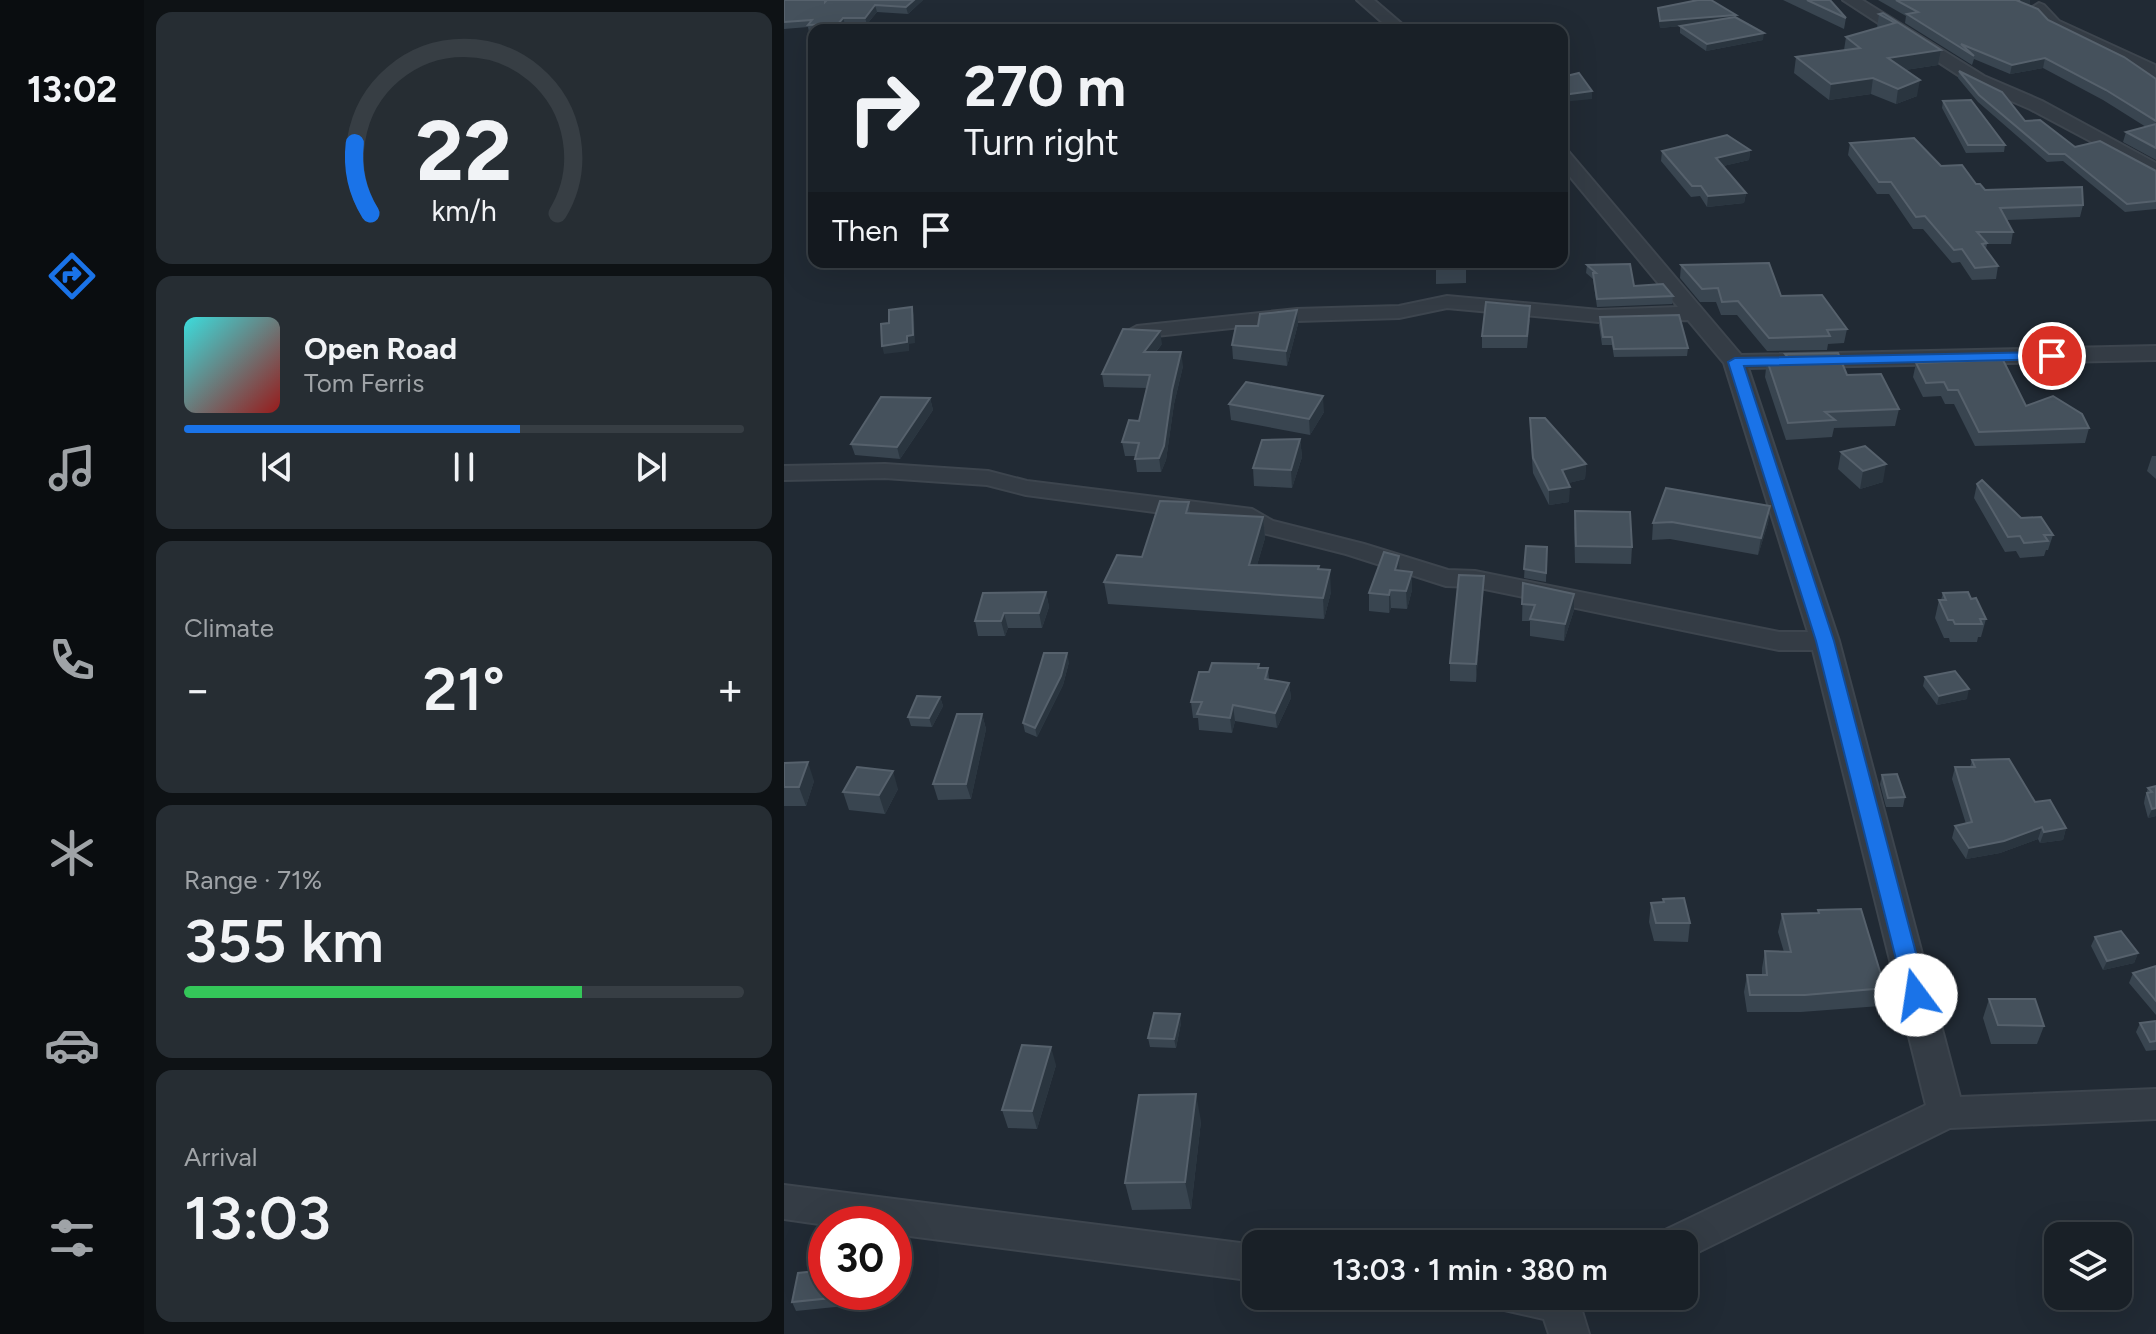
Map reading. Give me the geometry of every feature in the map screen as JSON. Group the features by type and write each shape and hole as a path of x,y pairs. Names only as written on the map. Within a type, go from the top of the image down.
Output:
{"street":[{"path":"1365,0 1394,24"},
{"path":"1851,0 1978,80 2036,105 2156,170"},
{"path":"2039,8 2053,24 2149,69 2156,79"},
{"path":"1568,162 1735,362 1825,641 1946,1113"},
{"path":"1137,332 1297,315 1399,312 1447,302 1599,316 1694,313"},
{"path":"1735,362 2156,353"},
{"path":"784,473 885,471 988,478 1026,488 1252,517 1264,526 1355,549 1446,578 1475,579 1779,641 1825,641"},
{"path":"1698,1234 1946,1113 2156,1104"},
{"path":"784,1202 1242,1261"}],"building":[{"path":"784,0 914,0 906,7 875,5 865,18 843,18 838,24 809,24 812,20 784,22"},
{"path":"1711,0 1736,15 1660,21 1658,8"},
{"path":"1807,0 1830,0 1846,18"},
{"path":"1896,0 2020,0 2038,9 2048,20 2124,57 2156,79 2156,121 2045,58 2012,65 1961,44 1974,56 1907,14 1918,12"},
{"path":"1883,13 1941,50 1888,58 1920,80 1898,89 1873,78 1831,84 1796,57 1860,48 1846,37 1895,23 1879,14"},
{"path":"1735,17 1764,33 1707,44 1680,26"},
{"path":"1959,71 2002,92 2025,121 2040,120 2075,147 2100,141 2156,171 2156,201 2127,204 2065,154 2049,154 1979,95"},
{"path":"1579,73 1592,91 1568,94 1568,76"},
{"path":"1971,100 2005,145 1968,145 1943,101"},
{"path":"2156,124 2156,148 2126,132"},
{"path":"1727,135 1750,150 1716,158 1746,193 1708,196 1701,186 1692,186 1662,151"},
{"path":"1914,138 1941,166 1962,165 1976,184 1985,190 2082,187 2083,205 2000,208 2013,232 1977,232 1987,243 1982,244 1998,266 1975,268 1962,249 1954,250 1925,216 1916,217 1891,182 1879,182 1850,143"},
{"path":"1769,263 1781,296 1822,295 1847,329 1827,330 1830,336 1769,338 1738,301 1722,302 1718,288 1702,289 1681,265"},
{"path":"1630,264 1634,286 1663,284 1673,296 1597,299 1593,273 1596,273 1587,265"},
{"path":"1486,302 1530,306 1527,336 1482,336"},
{"path":"912,307 913,335 907,336 907,342 882,346 881,324 889,323 889,310"},
{"path":"1297,310 1286,351 1232,345 1236,326 1258,326 1260,314"},
{"path":"1679,315 1688,348 1614,349 1612,337 1603,337 1600,317"},
{"path":"1123,329 1160,331 1144,352 1181,352 1164,446 1159,458 1135,459 1139,443 1122,442 1129,420 1139,421 1150,375 1102,374"},
{"path":"1838,353 1847,375 1881,374 1899,409 1825,412 1835,420 1788,423 1767,360 1790,360 1785,354"},
{"path":"2003,360 2026,406 2053,396 2082,414 2089,428 1979,432 1958,390 1948,390 1944,382 1926,383 1916,363"},
{"path":"1246,382 1323,396 1309,419 1229,404"},
{"path":"881,397 930,398 897,447 851,444"},
{"path":"1530,418 1545,418 1586,464 1562,470 1570,487 1549,490 1533,458"},
{"path":"1300,439 1291,470 1253,468 1262,440"},
{"path":"1865,446 1886,464 1863,471 1841,452"},
{"path":"1982,480 2021,518 2041,517 2053,535 2044,535 2048,541 2024,543 2020,536 2008,537 1977,484"},
{"path":"1666,488 1770,506 1761,538 1672,522 1653,523"},
{"path":"1160,501 1189,502 1186,513 1263,517 1249,565 1319,566 1318,569 1330,570 1323,598 1104,582 1117,555 1142,557"},
{"path":"1575,511 1630,512 1632,547 1576,546"},
{"path":"1526,546 1547,547 1546,573 1524,569"},
{"path":"1384,552 1399,556 1395,570 1412,572 1406,591 1390,590 1389,595 1369,593"},
{"path":"1459,575 1484,576 1476,664 1450,663"},
{"path":"1523,583 1574,594 1565,624 1530,619 1535,605 1522,604"},
{"path":"1046,592 1039,613 1004,613 1001,621 975,621 983,593"},
{"path":"1968,592 1971,599 1976,598 1986,619 1980,619 1982,624 1955,624 1953,620 1948,620 1939,600 1946,600 1943,593"},
{"path":"1044,653 1067,653 1061,676 1035,728 1023,723"},
{"path":"1212,663 1259,664 1258,668 1268,668 1265,679 1289,683 1275,713 1233,705 1230,718 1197,714 1202,702 1191,702 1199,672 1209,672"},
{"path":"1955,671 1969,689 1939,696 1925,677"},
{"path":"917,696 940,697 929,718 908,717"},
{"path":"957,714 982,714 966,784 933,784"},
{"path":"2009,759 2035,802 2050,800 2066,828 2044,832 2042,827 2004,841 1969,848 1955,826 1972,822 1955,767 1975,767 1972,760"},
{"path":"808,762 799,787 784,787 784,763"},
{"path":"857,767 893,771 879,795 843,792"},
{"path":"1897,774 1905,797 1888,798 1882,775"},
{"path":"2156,786 2156,808 2152,809 2147,793 2152,792 2148,788"},
{"path":"1684,898 1690,923 1656,923 1651,903"},
{"path":"1861,909 1885,988 1805,995 1750,995 1747,975 1767,975 1765,951 1791,952 1782,914"},
{"path":"2121,931 2138,953 2107,961 2095,937"},
{"path":"2156,966 2156,1001 2133,973"},
{"path":"1989,999 2035,999 2044,1026 1998,1025"},
{"path":"1154,1013 1180,1014 1174,1039 1148,1038"},
{"path":"2156,1021 2156,1041 2150,1042 2140,1023"},
{"path":"1022,1045 1051,1047 1032,1111 1002,1110"},
{"path":"1196,1094 1185,1182 1125,1183 1139,1095"},
{"path":"808,1272 808,1300 792,1302 798,1273"}],"route":[{"path":"1916,995 1825,641 1735,362 2052,356"}]}
